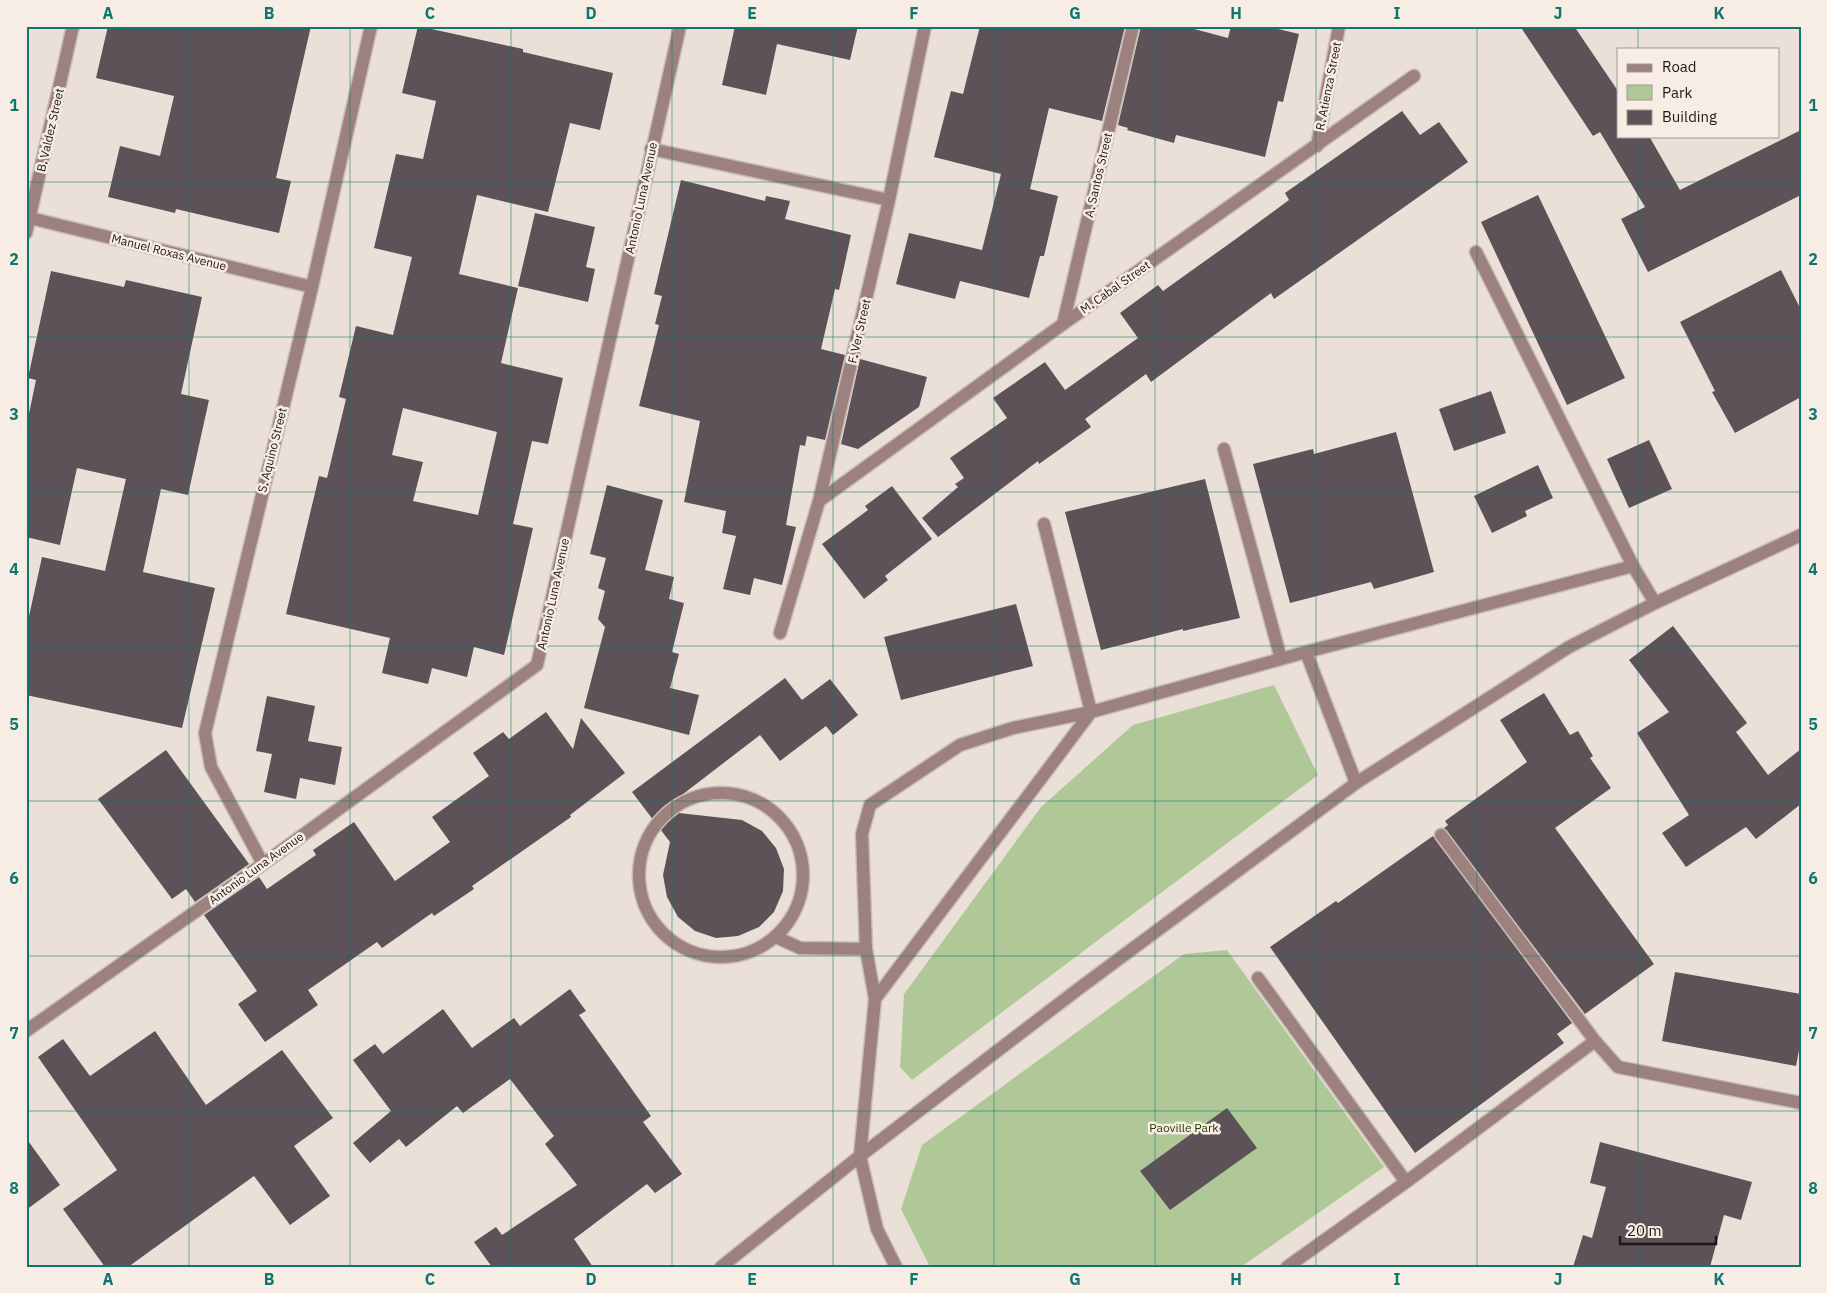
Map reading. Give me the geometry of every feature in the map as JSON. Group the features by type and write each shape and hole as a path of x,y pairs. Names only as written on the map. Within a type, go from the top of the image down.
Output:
{"street":[{"name":"B. Valdez Street","path":"26,234 28,217 73,26"},
{"name":"S. Aquino Street","path":"264,864 211,767 205,734 312,287 370,26"},
{"name":"Antonio Luna Avenue","path":"26,1031 264,864 537,666 680,26"},
{"name":"F. Ver Street","path":"780,633 819,502 889,200 925,26"},
{"name":"A. Santos Street","path":"1063,324 1133,26"},
{"name":"R. Atienza Street","path":"1317,146 1339,26"},
{"name":"M. Cabal Street","path":"819,502 1063,324 1414,76"},
{"path":"651,149 889,200"},
{"name":"Manuel Roxas Avenue","path":"28,217 312,287"},
{"path":"1476,252 1633,566 1655,602"},
{"path":"1224,449 1281,659"},
{"path":"1044,524 1091,712"},
{"path":"721,1267 860,1156 1078,990 1356,783 1569,648 1655,602 1801,535"},
{"path":"896,1267 877,1229 860,1156 875,1000 866,950 862,834 870,805 960,746 1014,728 1091,712 1306,652 1633,566"},
{"path":"1306,652 1356,783"},
{"path":"875,1000 1091,712"},
{"path":"721,793 740,795 760,802 789,829 798,846 803,865 804,886 798,905 789,922 776,937 760,948 741,955 722,958 702,955 683,948 667,937 653,922 644,904 639,885 639,865 644,846 653,828 666,813 683,802 701,795 721,793"},
{"path":"1441,836 1595,1041 1618,1067 1801,1103"},
{"path":"776,937 800,948 866,950"},
{"path":"1258,978 1406,1182"},
{"path":"1287,1267 1406,1182 1595,1041"}],"green space":[{"path":"1274,685 1318,775 912,1080 900,1067 904,994 1041,807 1133,725"},
{"name":"Paoville Park","path":"1227,950 1384,1167 1241,1267 930,1267 901,1209 922,1145 1184,954"}],"building":[{"path":"108,26 311,26 276,178 291,181 279,233 176,209 175,213 108,197 120,146 160,156 174,96 96,78"},
{"path":"418,26 523,49 523,52 613,73 600,130 570,123 548,212 477,195 459,274 518,288 501,363 563,378 548,444 532,441 513,524 533,528 504,655 474,647 467,677 432,668 428,684 382,673 390,638 286,614 319,476 327,478 346,399 339,397 356,326 393,335 412,257 374,248 396,154 423,159 436,101 402,93","holes":["403,408 497,432 478,515 413,501 423,462 392,455"]},
{"path":"735,26 858,26 850,60 777,44 766,95 722,85"},
{"path":"980,26 1125,26 1102,121 1049,108 1030,189 1058,196 1044,256 1040,256 1029,298 960,281 955,299 896,284 909,233 982,250 1001,174 934,157 951,91 963,94"},
{"path":"1141,26 1183,26 1228,38 1231,26 1266,26 1299,34 1283,102 1278,101 1265,157 1176,135 1174,143 1127,130 1128,128 1118,125"},
{"path":"1520,26 1574,26 1617,90 1617,138 1650,138 1680,190 1801,130 1801,195 1648,272 1621,219 1645,207 1600,132 1593,136"},
{"path":"1402,111 1420,135 1439,122 1468,162 1274,299 1271,293 1151,382 1146,374 1085,419 1091,427 1039,464 1038,461 938,537 922,518 958,487 955,484 964,478 950,458 1007,418 993,398 1045,362 1065,390 1138,338 1120,313 1158,285 1163,291 1233,241 1289,200 1285,193"},
{"path":"681,180 765,201 766,196 790,201 785,219 851,235 839,290 835,289 821,349 845,355 825,440 807,436 805,446 800,445 786,525 796,527 782,585 754,578 750,595 723,589 736,536 722,533 726,511 684,502 700,421 639,406 659,325 655,324 662,296 654,294"},
{"path":"1538,195 1625,378 1567,405 1481,222"},
{"path":"535,213 595,227 586,267 595,269 588,302 518,286"},
{"path":"1781,270 1801,310 1801,397 1735,433 1712,392 1715,391 1680,322"},
{"path":"51,271 124,287 126,280 202,297 181,394 209,400 188,495 161,489 143,572 215,588 182,728 26,695 26,630 42,557 105,571 126,479 77,468 60,545 26,537 26,428 36,380 28,378"},
{"path":"860,359 927,377 919,407 858,449 841,444"},
{"path":"1491,391 1506,433 1454,451 1439,409"},
{"path":"1396,432 1434,572 1374,589 1371,582 1290,603 1253,464 1313,449 1314,454"},
{"path":"1649,440 1672,489 1629,508 1607,459"},
{"path":"1538,465 1553,498 1525,511 1527,516 1492,533 1474,496"},
{"path":"1205,479 1240,618 1183,631 1183,629 1101,650 1065,512"},
{"path":"607,485 663,500 645,570 674,577 669,599 684,603 672,652 679,654 670,688 699,695 689,735 584,708 605,627 598,619 605,591 598,588 606,558 590,554"},
{"path":"892,486 932,539 885,576 888,580 864,599 822,544 868,510 865,506"},
{"path":"1016,604 1033,666 901,700 884,637"},
{"path":"1673,626 1747,723 1736,732 1768,775 1801,749 1801,804 1756,839 1746,827 1686,867 1662,833 1689,815 1637,733 1669,712 1629,660"},
{"path":"785,678 802,700 830,679 858,715 833,735 826,726 780,761 760,735 661,811 742,820 762,831 776,848 784,869 783,891 774,912 759,927 738,936 716,938 695,931 678,917 667,897 663,875 670,842 632,792"},
{"path":"1544,693 1570,735 1578,731 1593,756 1590,758 1611,788 1555,828 1654,964 1585,1014 1444,828 1448,825 1445,821 1527,762 1500,720"},
{"path":"267,696 315,706 308,741 342,747 335,785 300,778 296,799 264,792 272,754 256,751"},
{"path":"546,712 573,749 581,718 625,773 570,815 571,817 472,886 474,889 434,916 432,913 382,948 377,942 308,990 318,1005 265,1042 238,1004 257,991 204,915 259,877 267,889 316,855 313,850 354,822 395,881 450,842 432,817 489,776 473,753 503,732 509,739"},
{"path":"166,750 249,864 195,902 186,889 172,899 98,799"},
{"path":"1433,836 1572,1023 1557,1034 1564,1043 1415,1153 1270,947 1336,901 1338,903"},
{"path":"1675,972 1801,994 1801,1040 1796,1066 1662,1041"},
{"path":"570,989 586,1011 579,1015 651,1116 643,1122 682,1174 655,1193 647,1184 574,1239 593,1267 492,1267 474,1242 496,1227 502,1235 577,1185 545,1144 554,1136 510,1079 463,1113 457,1106 406,1147 399,1139 370,1163 353,1143 391,1111 353,1060 375,1044 383,1054 443,1009 472,1048 514,1018 520,1026"},
{"path":"155,1031 206,1105 282,1050 333,1118 294,1146 330,1196 290,1225 254,1176 128,1267 105,1267 63,1209 117,1170 38,1057 63,1039 90,1076"},
{"path":"1227,1108 1257,1148 1170,1210 1140,1171"},
{"path":"26,1138 60,1185 26,1210"},
{"path":"1600,1142 1752,1182 1741,1220 1724,1215 1710,1267 1573,1267 1583,1235 1592,1238 1606,1187 1590,1183"}]}
